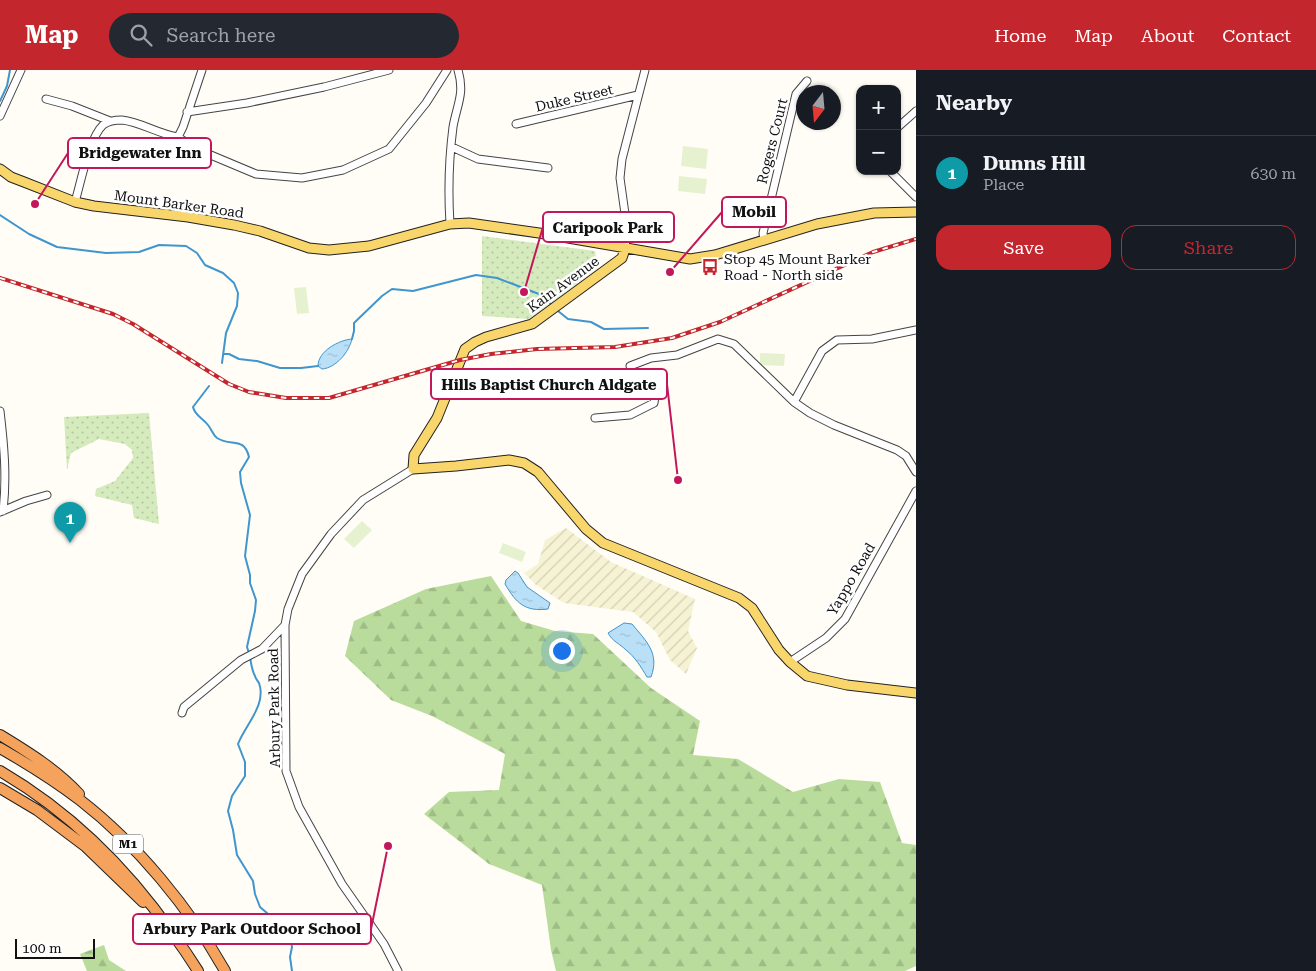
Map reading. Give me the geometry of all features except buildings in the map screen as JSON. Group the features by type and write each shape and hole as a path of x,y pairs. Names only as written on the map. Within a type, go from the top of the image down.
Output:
{"highway":[{"path":"0,736 24,749 65,779 108,825"},
{"name":"M1","path":"0,748 44,774 80,800 140,855 208,940 225,971"},
{"name":"M1","path":"0,771 22,784 97,843 131,878 198,971"},
{"path":"0,788 37,810 85,846 170,930"}],"main road":[{"name":"Mount Barker Road","path":"0,169 12,177 75,202 227,223 260,231 309,248 329,250 369,246 450,224 469,224 539,233 690,259 715,255 817,224 874,213 916,212"},
{"name":"Kain Avenue","path":"413,469 414,455 437,418 466,349 486,337 532,324 622,258 625,249"},
{"path":"413,469 509,460 524,463 538,472 586,529 603,543 739,598 752,608 779,650 807,676 847,685 916,693"}],"street":[{"path":"0,116 21,70"},
{"path":"178,137 202,70"},
{"path":"187,112 247,103 324,87 390,70"},
{"path":"46,99 78,108 110,121 121,120 178,137 194,148 256,174 302,178 343,170 389,149 450,70"},
{"path":"450,224 449,185 453,126 462,84 458,70"},
{"path":"625,249 627,228 620,178 622,159 645,70"},
{"name":"Rogers Court","path":"764,240 763,233 796,94 807,81"},
{"name":"Duke Street","path":"516,124 638,95"},
{"path":"901,124 916,111"},
{"path":"75,202 92,145 98,132 110,121"},
{"path":"452,147 478,159 548,168"},
{"path":"894,175 916,197"},
{"path":"794,402 822,351 837,340 872,339 916,330"},
{"path":"595,418 630,416 654,403 655,396 651,389 638,381 631,373 630,366 650,358 678,355 718,338 734,344 794,402 834,425 897,450 906,456 916,472"},
{"path":"0,411 6,487 1,512"},
{"name":"Arbury Park Road","path":"398,971 384,944 342,884 299,807 286,771 285,625 288,609 302,574 331,534 363,500 413,469"},
{"name":"Yappo Road","path":"790,662 826,638 845,619 916,491"},
{"path":"1,512 26,501 47,495"},
{"path":"182,713 184,707 242,660 258,652 285,625"}],"shaded area":[{"path":"566,528 611,562 695,599 688,631 697,648 686,674 670,660 656,632 633,612 564,603 536,585 524,573 538,564 545,540"}],"green space":[{"path":"683,146 708,149 706,169 681,166"},
{"path":"679,176 707,179 705,194 678,191"},
{"path":"482,236 595,251 598,268 529,319 482,316"},
{"path":"306,287 309,313 297,314 294,288"},
{"path":"760,353 785,354 784,366 760,365"},
{"path":"149,413 159,524 134,518 132,505 95,496 96,489 115,481 133,458 132,450 125,444 99,439 71,453 67,470 64,417"},
{"path":"362,521 372,530 354,548 344,539"},
{"path":"503,543 526,552 522,562 499,553"},
{"path":"491,576 521,621 555,631 593,634 651,688 700,721 693,755 738,759 793,792 839,779 880,782 902,843 916,845 916,966 905,971 556,971 551,950 542,885 489,864 424,814 449,792 499,790 505,754 432,716 391,700 345,656 354,621 426,589"},
{"path":"104,945 109,960 126,971 87,971 80,954"}],"water":[{"path":"352,339 345,354 332,366 322,369 318,366 321,356 330,347"},
{"path":"515,571 527,587 550,603 548,609 533,609 517,601 505,584 506,580"},
{"path":"624,623 632,624 653,654 654,661 651,677 647,677 632,656 608,633"}],"waterway":[{"path":"0,101 7,86 10,70"},
{"path":"0,215 29,234 57,247 106,253 139,252 159,245 186,246 197,253 205,265 223,273 234,283 238,293 237,306 226,333 222,363"},
{"path":"352,339 354,323 392,289 413,291 476,275 497,278 539,294 552,305"},
{"path":"558,311 568,319 591,322 604,329 648,328"},
{"path":"223,354 280,368 318,366"},
{"path":"209,386 193,407 194,410 217,438 244,446 249,457 240,472 241,483 250,515 245,556 250,583 256,600 247,647 249,653"},
{"path":"250,657 253,672 261,691 260,699 258,707 238,744 245,762 245,776 232,796 228,811 237,855 253,881 260,907 290,933 292,971"}],"railway":[{"path":"0,278 113,314 133,324 229,384 249,392 286,398 329,398 460,360 491,354 537,349 615,347 672,338 720,322 873,252 916,239"}],"place":[{"name":"Bridgewater Inn","path":"35,204"},
{"name":"Stop 45 Mount Barker Road - North side","path":"710,267"},
{"name":"Mobil","path":"670,272"},
{"name":"Caripook Park","path":"524,292"},
{"name":"Hills Baptist Church Aldgate","path":"678,480"},
{"name":"Dunns Hill","path":"70,543"},
{"name":"Arbury Park Outdoor School","path":"388,846"}]}
